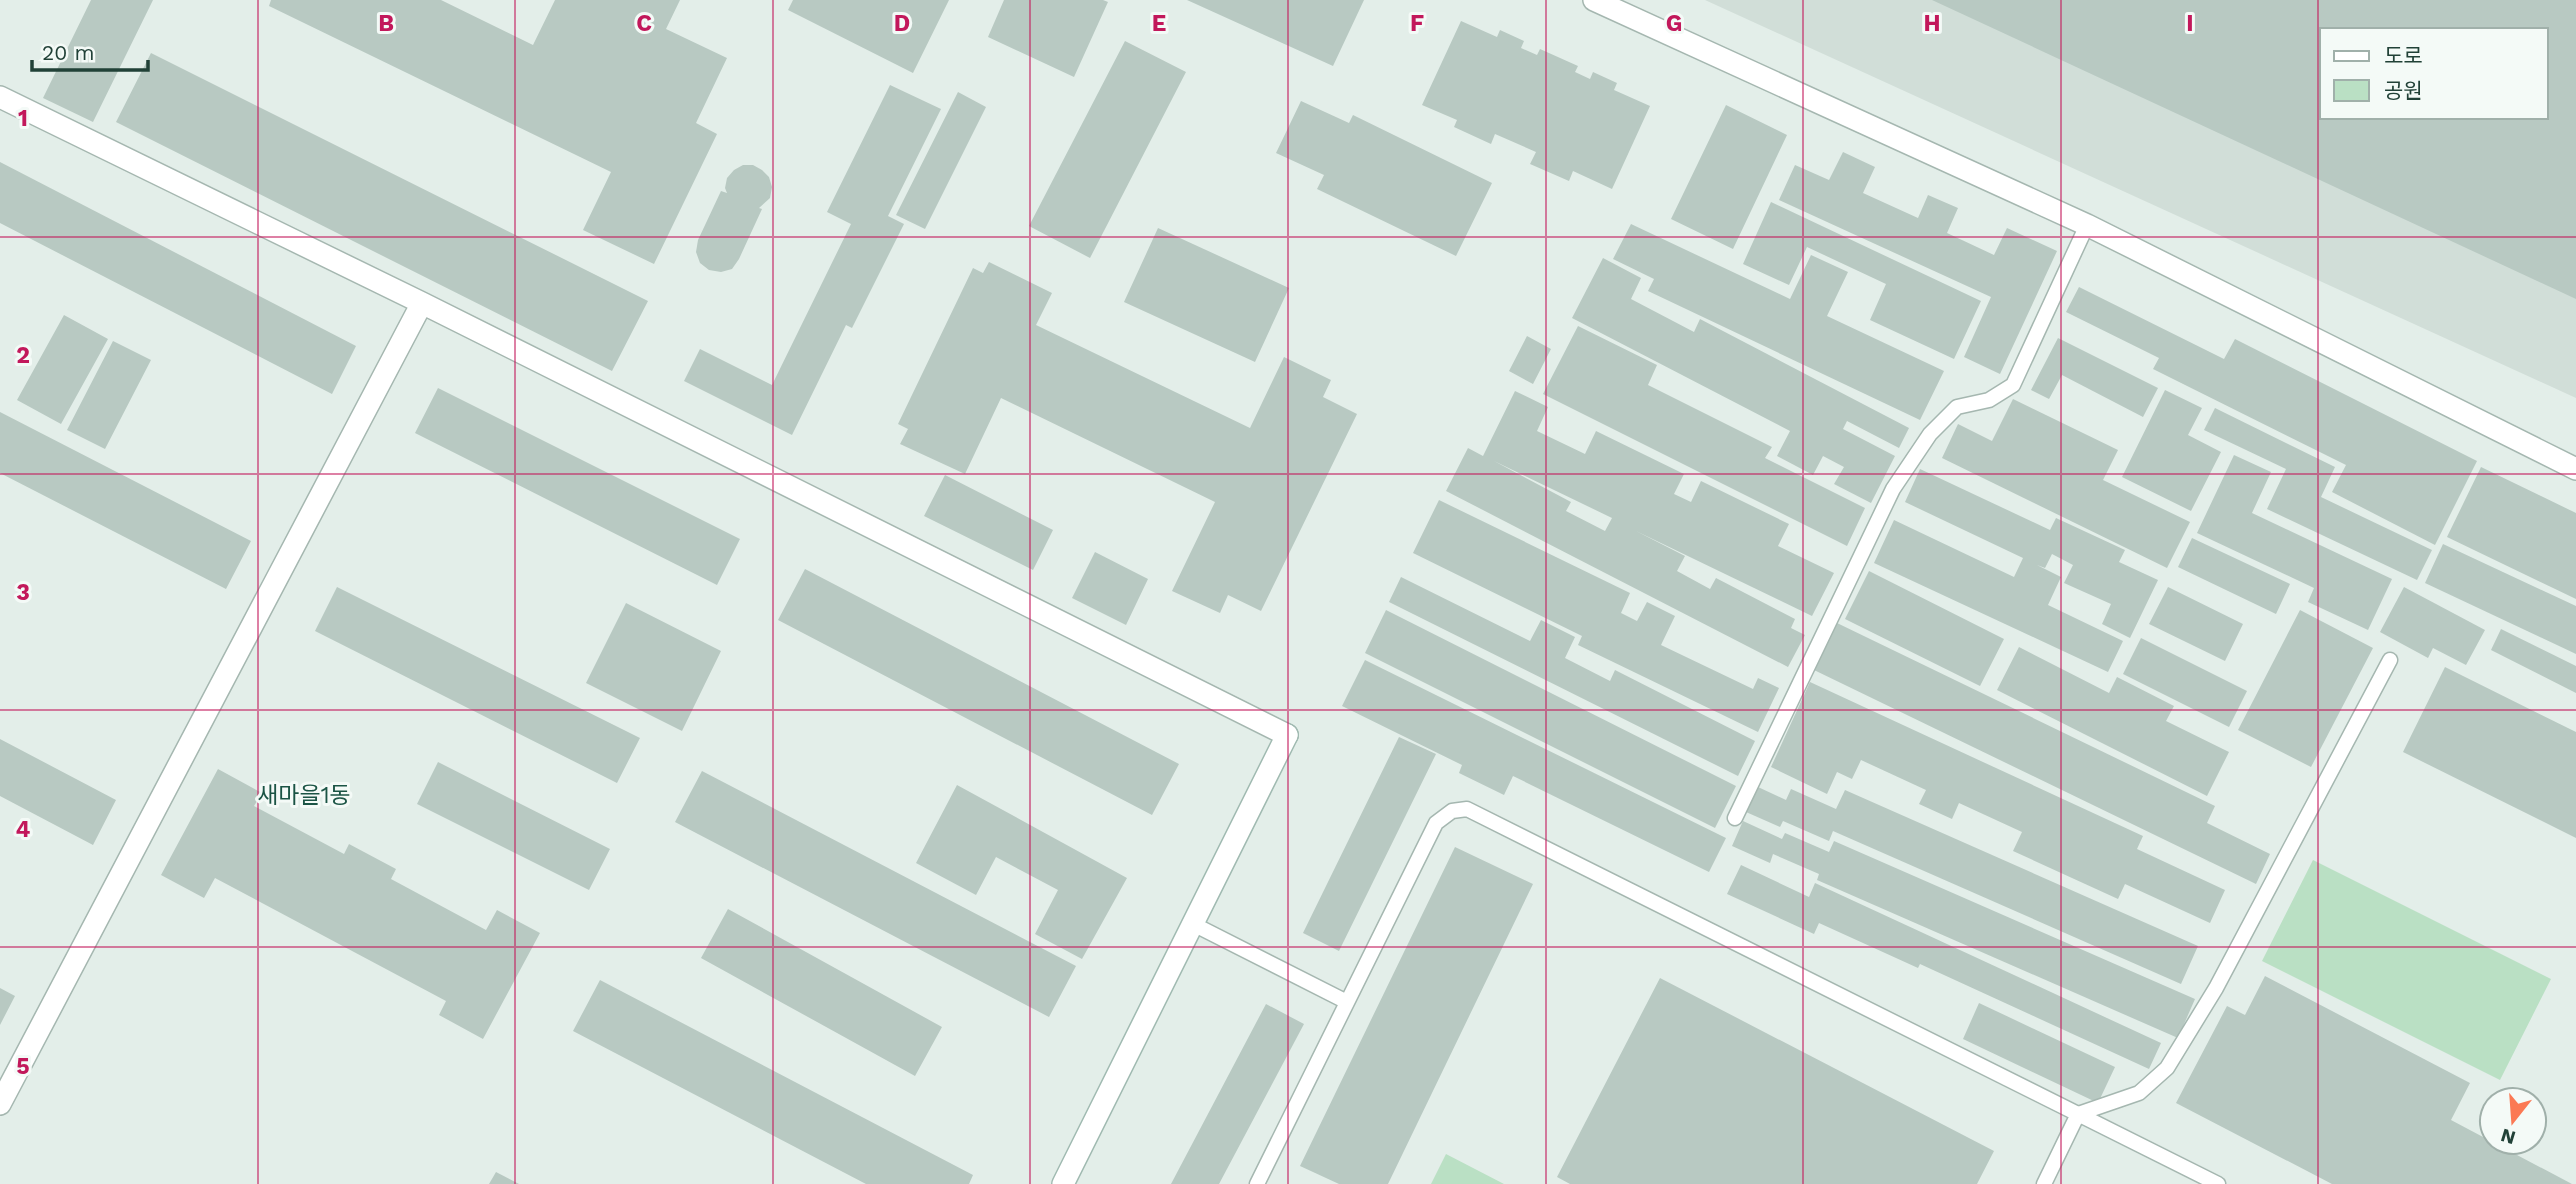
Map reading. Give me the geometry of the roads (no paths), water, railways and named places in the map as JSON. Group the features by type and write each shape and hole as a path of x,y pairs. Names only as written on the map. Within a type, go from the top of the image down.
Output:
{"street":[{"path":"1594,0 2087,225 2576,470"},
{"path":"0,97 422,303 1287,735 1063,1184"},
{"path":"0,1104 422,303"}],"lane":[{"path":"1735,818 1893,489 1930,434 1957,407 1989,400 2013,385 2087,225"},
{"path":"2044,1184 2078,1114 2140,1093 2167,1068 2216,988 2390,660"},
{"path":"1256,1184 1436,823 1452,811 1467,809 2218,1184"},
{"path":"1193,924 1347,1002"}],"district":[{"name":"새마을1동","path":"304,795"}]}
